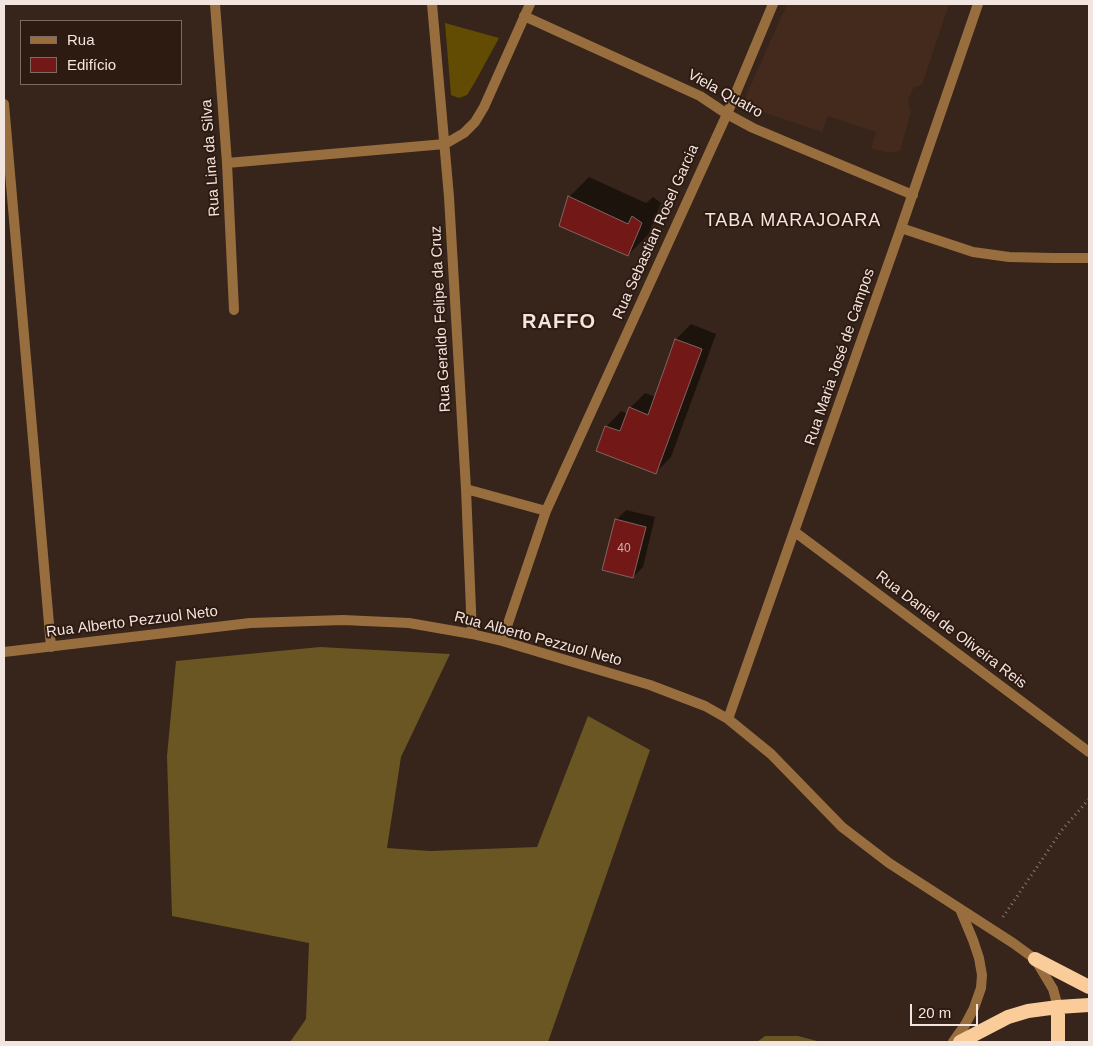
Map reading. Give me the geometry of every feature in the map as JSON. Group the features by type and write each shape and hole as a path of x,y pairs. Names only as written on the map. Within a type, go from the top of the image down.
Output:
{"highway":[{"path":"1035,959 1089,987"},
{"path":"960,1042 1008,1017 1028,1011 1089,1005"},
{"path":"1058,1007 1058,1042"}],"street":[{"name":"Rua Lina da Silva","path":"215,4 227,163 234,310"},
{"name":"Rua Geraldo Felipe da Cruz","path":"432,4 445,144 466,489 472,634"},
{"path":"227,163 445,144 464,133 475,122 484,107 530,4"},
{"name":"Rua Sebastian Rosel Garcia","path":"502,641 546,511 727,114 773,4"},
{"name":"Rua Maria José de Campos","path":"728,719 913,195 978,4"},
{"name":"Viela Quatro","path":"524,16 700,96 753,128 913,195"},
{"path":"4,104 52,647"},
{"path":"901,228 973,252 1009,257 1089,258"},
{"path":"466,489 546,511"},
{"name":"Rua Daniel de Oliveira Reis","path":"795,532 1089,752"},
{"name":"Rua Alberto Pezzuol Neto","path":"4,652 250,623 342,620 409,623 502,641 650,685 705,706 728,719 771,754 842,827 890,863 1035,959 1052,989 1058,1007"},
{"path":"953,1042 974,1008 981,988 982,975 973,940 959,908"}],"path":[{"path":"994,931 1062,830 1089,799"}],"shaded area":[{"path":"787,4 949,4 922,85 914,87 908,100 911,112 900,151 888,153 871,148 876,132 828,116 822,132 748,107 746,96"},
{"path":"445,23 499,38 467,95 459,98 451,95"},
{"path":"320,647 450,654 401,757 387,848 430,851 537,847 588,716 650,750 548,1042 290,1042 306,1019 309,943 172,916 167,756 176,661"},
{"path":"765,1036 798,1036 821,1042 757,1042"}],"building":[{"path":"568,196 628,224 632,216 642,223 628,256 559,226"},
{"path":"675,339 702,349 656,474 596,451 605,426 620,431 629,407 648,415"},
{"path":"615,519 646,527 633,578 602,570"}],"district":[{"name":"TABA MARAJOARA","path":"793,221"},
{"name":"RAFFO","path":"559,322"}]}
